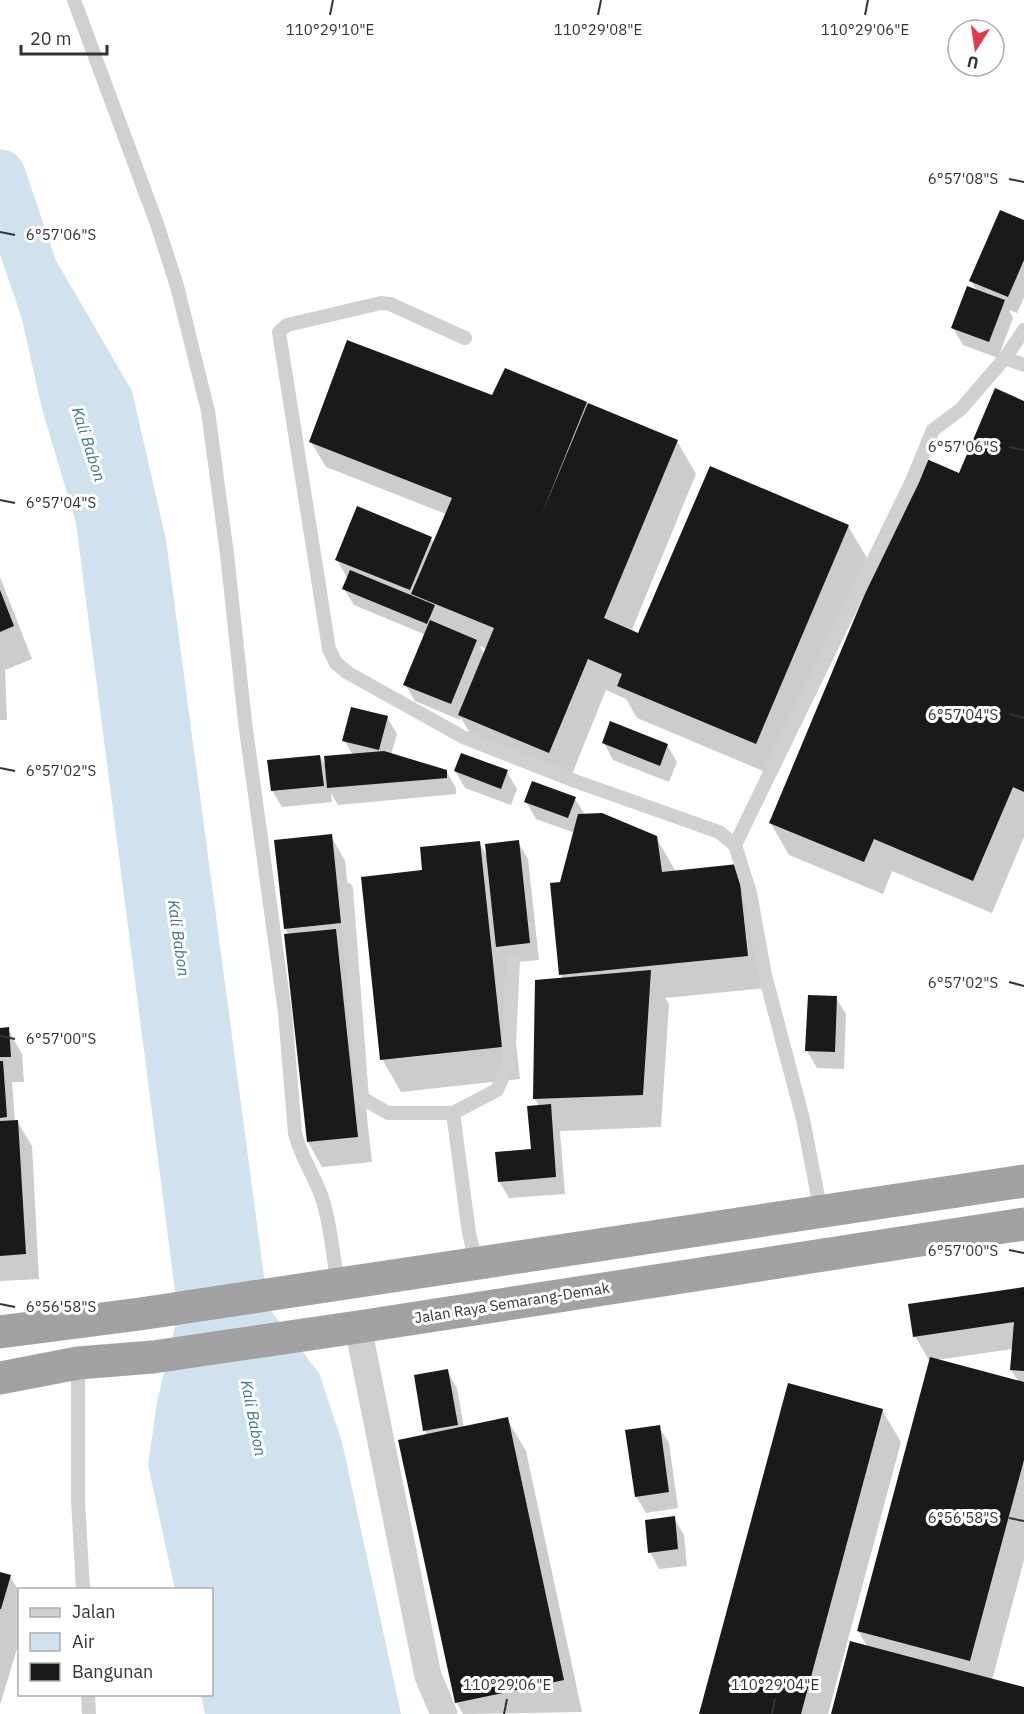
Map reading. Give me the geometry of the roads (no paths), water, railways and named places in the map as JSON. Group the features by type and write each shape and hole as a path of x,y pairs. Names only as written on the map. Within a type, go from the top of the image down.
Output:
{"highway":[{"path":"0,1332 325,1286 472,1248 821,1212 1024,1181"},
{"name":"Jalan Raya Semarang-Demak","path":"0,1378 78,1363 153,1357 314,1334 1024,1224"}],"street":[{"path":"358,1327 428,1676 444,1714"}],"lane":[{"path":"74,0 157,224 177,286 208,411 227,554 245,722 285,1013 295,1133 298,1147 323,1202 325,1286"},
{"path":"465,338 390,304 381,303 287,325 279,332 329,649 336,663 348,673 463,737 575,781 719,832 735,845 750,893 765,975 803,1119 821,1212"},
{"path":"735,845 912,481 933,430 961,409 1005,358 1024,330"},
{"path":"1005,358 1024,365"},
{"path":"346,890 362,1098 388,1113 453,1113 497,1090 508,1064 513,960"},
{"path":"453,1113 472,1248"},
{"path":"78,1363 78,1500 83,1588"},
{"path":"88,1696 89,1714"}],"water":[{"path":"51,252 132,391 166,540 268,1307 319,1373 342,1442 401,1714 205,1714 201,1696 213,1696 213,1588 175,1588 148,1465 157,1402 178,1314 76,523 42,409 10,265"}],"waterway":[{"name":"Kali Babon","path":"0,175 51,325"}]}
